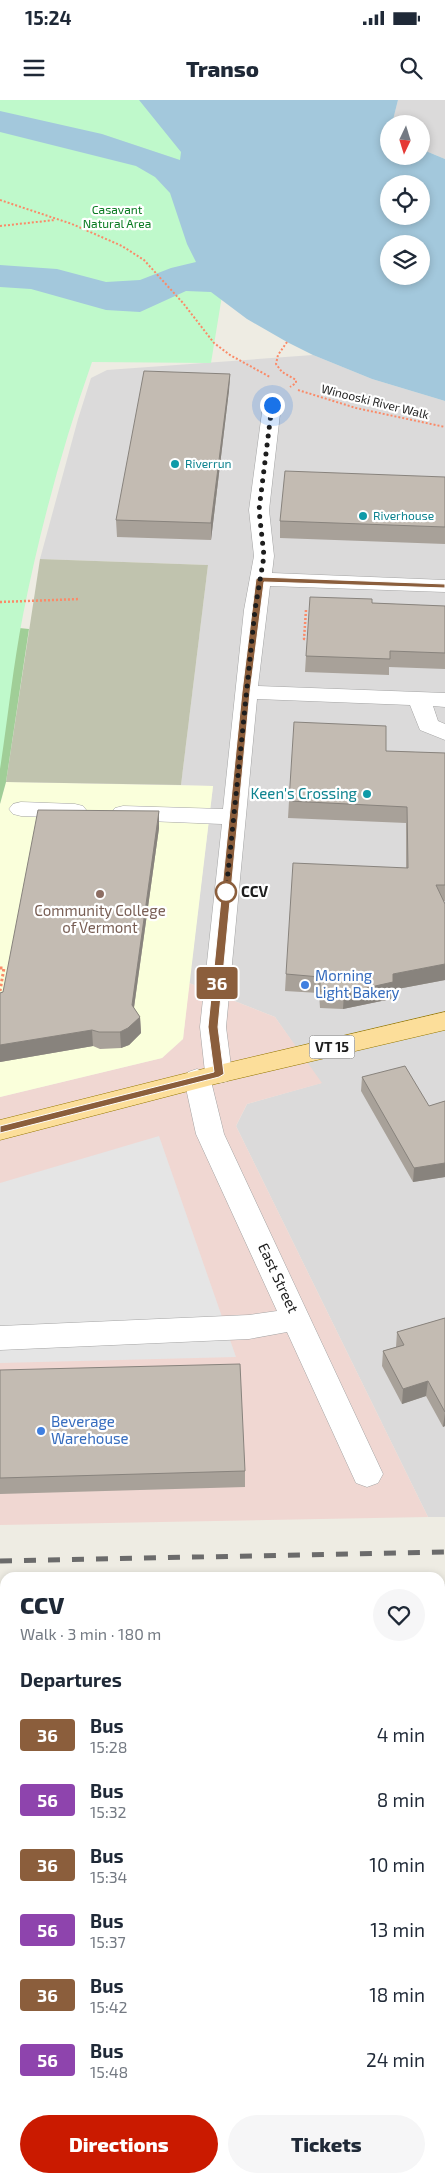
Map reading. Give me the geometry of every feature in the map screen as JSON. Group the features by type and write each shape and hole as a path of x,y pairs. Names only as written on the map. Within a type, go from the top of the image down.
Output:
{"main road":[{"name":"VT 15","path":"0,1130 208,1076 445,1021"}],"street":[{"name":"East Street","path":"272,405 259,510 264,556 246,692 208,1076 210,1134 367,1474"},
{"path":"260,579 445,586"},
{"path":"246,692 445,700"},
{"path":"418,698 428,724 445,733"},
{"path":"21,809 234,817"},
{"path":"0,1338 249,1327 297,1319"}],"path":[{"path":"0,200 58,219 122,246 144,260 183,303 214,343 230,355 272,378"},
{"path":"0,226 58,219"},
{"path":"286,342 277,354 275,362 277,368 296,380 296,383 291,387"},
{"name":"Winooski River Walk","path":"285,384 341,404 445,427"},
{"path":"0,602 80,599"},
{"path":"306,606 304,639 308,639"},
{"path":"0,968 4,968 0,991"}],"shaded area":[{"path":"398,100 445,100 445,159 430,153 430,115 394,115"},
{"path":"313,355 372,379 445,401 445,1517 428,1517 236,1126 247,1104 321,1083 275,1017 189,983 213,786 181,785 208,565 40,559 91,378 107,370"},
{"path":"40,559 208,565 181,785 6,782"},
{"name":"Community College of Vermont","path":"6,782 213,786 183,1039 162,1058 0,1097 0,804"},
{"path":"189,983 275,1017 322,1083 247,1104 236,1126 428,1517 0,1525 0,1097 162,1058 183,1039"},
{"path":"159,1136 236,1357 0,1363 0,1183"}],"green space":[{"name":"Casavant Natural Area","path":"0,100 254,100 211,363 92,362 62,455 37,551 19,634 0,769"},
{"path":"0,626 29,629 6,782 0,804"}],"water":[{"path":"139,100 398,100 394,115 380,115 380,165 430,165 430,153 445,159 445,401 372,379 313,355 247,319 211,292 186,291 140,312 106,310 31,289 0,287 0,265 57,269 106,282 140,280 171,268 196,262 187,244 170,193 155,177 136,166 0,132 0,111 102,134 180,160 181,152"}],"building":[{"name":"Riverrun","path":"144,371 230,374 211,523 116,520"},
{"name":"Riverhouse","path":"285,471 445,477 445,527 280,521"},
{"path":"310,597 372,599 372,603 445,606 445,653 390,651 390,659 306,656"},
{"path":"294,722 386,726 386,751 445,753 445,885 436,885 445,904 445,964 393,974 393,982 344,993 320,991 320,977 286,974 293,863 408,868 407,807 289,801"},
{"name":"Community College of Vermont","path":"38,810 159,811 132,1005 140,1017 128,1028 120,1032 92,1030 0,1045 0,993 3,992"},
{"path":"405,1066 429,1106 445,1101 445,1163 414,1168 362,1077"},
{"path":"445,1318 445,1412 428,1381 403,1389 383,1351 404,1345 397,1332"},
{"path":"240,1364 245,1471 0,1478 0,1370"}],"railway":[{"path":"0,1561 445,1552"}],"bus line":[{"name":"36","path":"0,1130 219,1074 213,1027 236,786 260,579 445,586"}],"place":[{"name":"Riverrun","path":"175,464"},
{"name":"Riverhouse","path":"363,516"},
{"name":"Keen's Crossing","path":"367,794"},
{"name":"CCV","path":"226,892"},
{"name":"Community College of Vermont","path":"100,894"},
{"name":"Morning Light Bakery","path":"305,985"},
{"name":"Beverage Warehouse","path":"41,1431"}],"route":[{"path":"226,892 226,894 255,610 264,556 259,510 272,405"}]}
